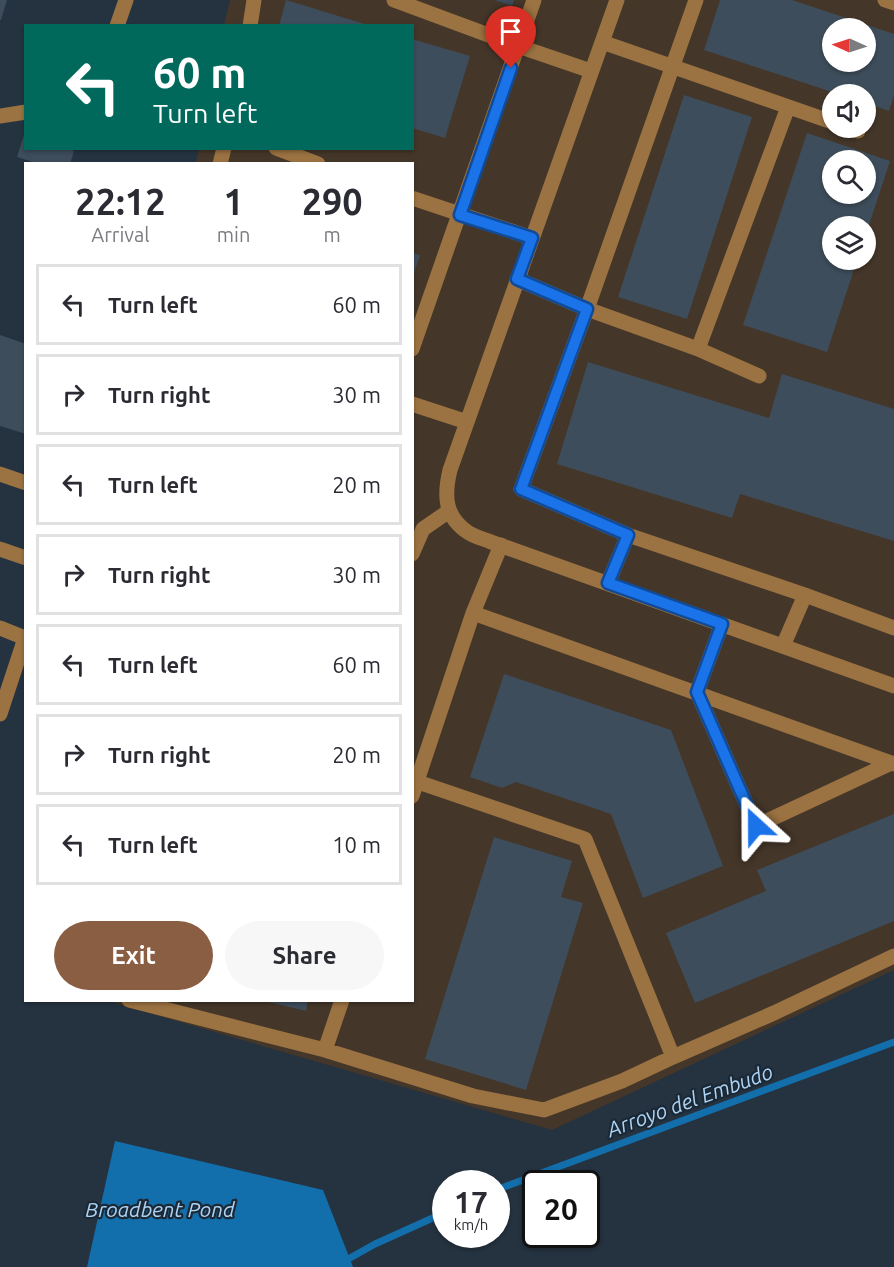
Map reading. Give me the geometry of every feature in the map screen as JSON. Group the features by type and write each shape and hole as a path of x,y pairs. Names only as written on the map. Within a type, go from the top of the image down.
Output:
{"street":[{"path":"118,24 126,0"},
{"path":"250,24 254,0"},
{"path":"394,0 591,71"},
{"path":"414,343 534,0"},
{"path":"617,0 450,470 447,484 447,502 450,511 457,523 469,533 894,686"},
{"path":"696,0 521,489 628,535 894,628"},
{"path":"885,0 894,3"},
{"path":"602,42 822,118"},
{"path":"698,350 788,106"},
{"path":"0,116 24,112"},
{"path":"281,150 313,162"},
{"path":"414,199 532,238"},
{"path":"517,279 587,309 698,350 759,376"},
{"path":"414,405 466,422"},
{"path":"0,474 24,482"},
{"path":"414,549 423,529 450,511"},
{"path":"608,583 628,535"},
{"path":"501,545 473,613 414,786 585,839 673,1057"},
{"path":"0,549 24,557"},
{"path":"783,646 805,595"},
{"path":"473,613 893,764"},
{"path":"722,624 697,692 756,826 893,764"},
{"path":"0,628 24,638"},
{"path":"0,714 24,641"},
{"path":"137,1002 325,1050 473,1096 544,1110 622,1081 894,956"},
{"path":"325,1050 341,1002"}],"shaded area":[{"path":"230,0 894,0 894,970 552,1130 111,1002 414,1002 414,162 196,162 199,150 414,150 414,24 224,24"}],"water":[{"name":"Broadbent Pond","path":"115,1141 323,1190 353,1267 87,1267"}],"building":[{"path":"0,0 7,0 1,20 0,20"},
{"path":"286,0 365,24 280,24"},
{"path":"495,0 514,0 512,6"},
{"path":"720,0 792,0 846,18 822,18 822,72 876,72 876,28 894,34 894,95 889,111 876,106 876,84 822,84 822,89 704,50"},
{"path":"414,40 470,56 445,138 414,129"},
{"path":"684,95 752,117 687,319 618,297"},
{"path":"807,133 857,150 822,150 822,204 876,204 872,216 822,216 822,270 854,270 827,352 743,325"},
{"path":"24,135 24,150 74,151 71,162 33,162 17,157"},
{"path":"876,156 890,161 876,204"},
{"path":"414,254 420,255 414,273"},
{"path":"0,335 24,343 24,433 0,426"},
{"path":"588,362 769,418 782,374 894,409 894,541 740,494 732,518 557,464"},
{"path":"504,674 671,730 723,866 643,898 611,814 516,782 502,788 470,777"},
{"path":"894,814 894,921 695,1003 666,933 766,891 757,870"},
{"path":"494,837 572,861 561,897 583,903 526,1090 425,1059"},
{"path":"268,1002 308,1002 306,1011"}],"waterway":[{"name":"Arroyo del Embudo","path":"510,1185 894,1042"},
{"name":"Arroyo del Embudo","path":"334,1267 375,1244 432,1218"}],"route":[{"path":"511,68 460,215 532,238 517,279 587,309 521,489 628,535 608,583 722,624 697,692 756,826"}]}
